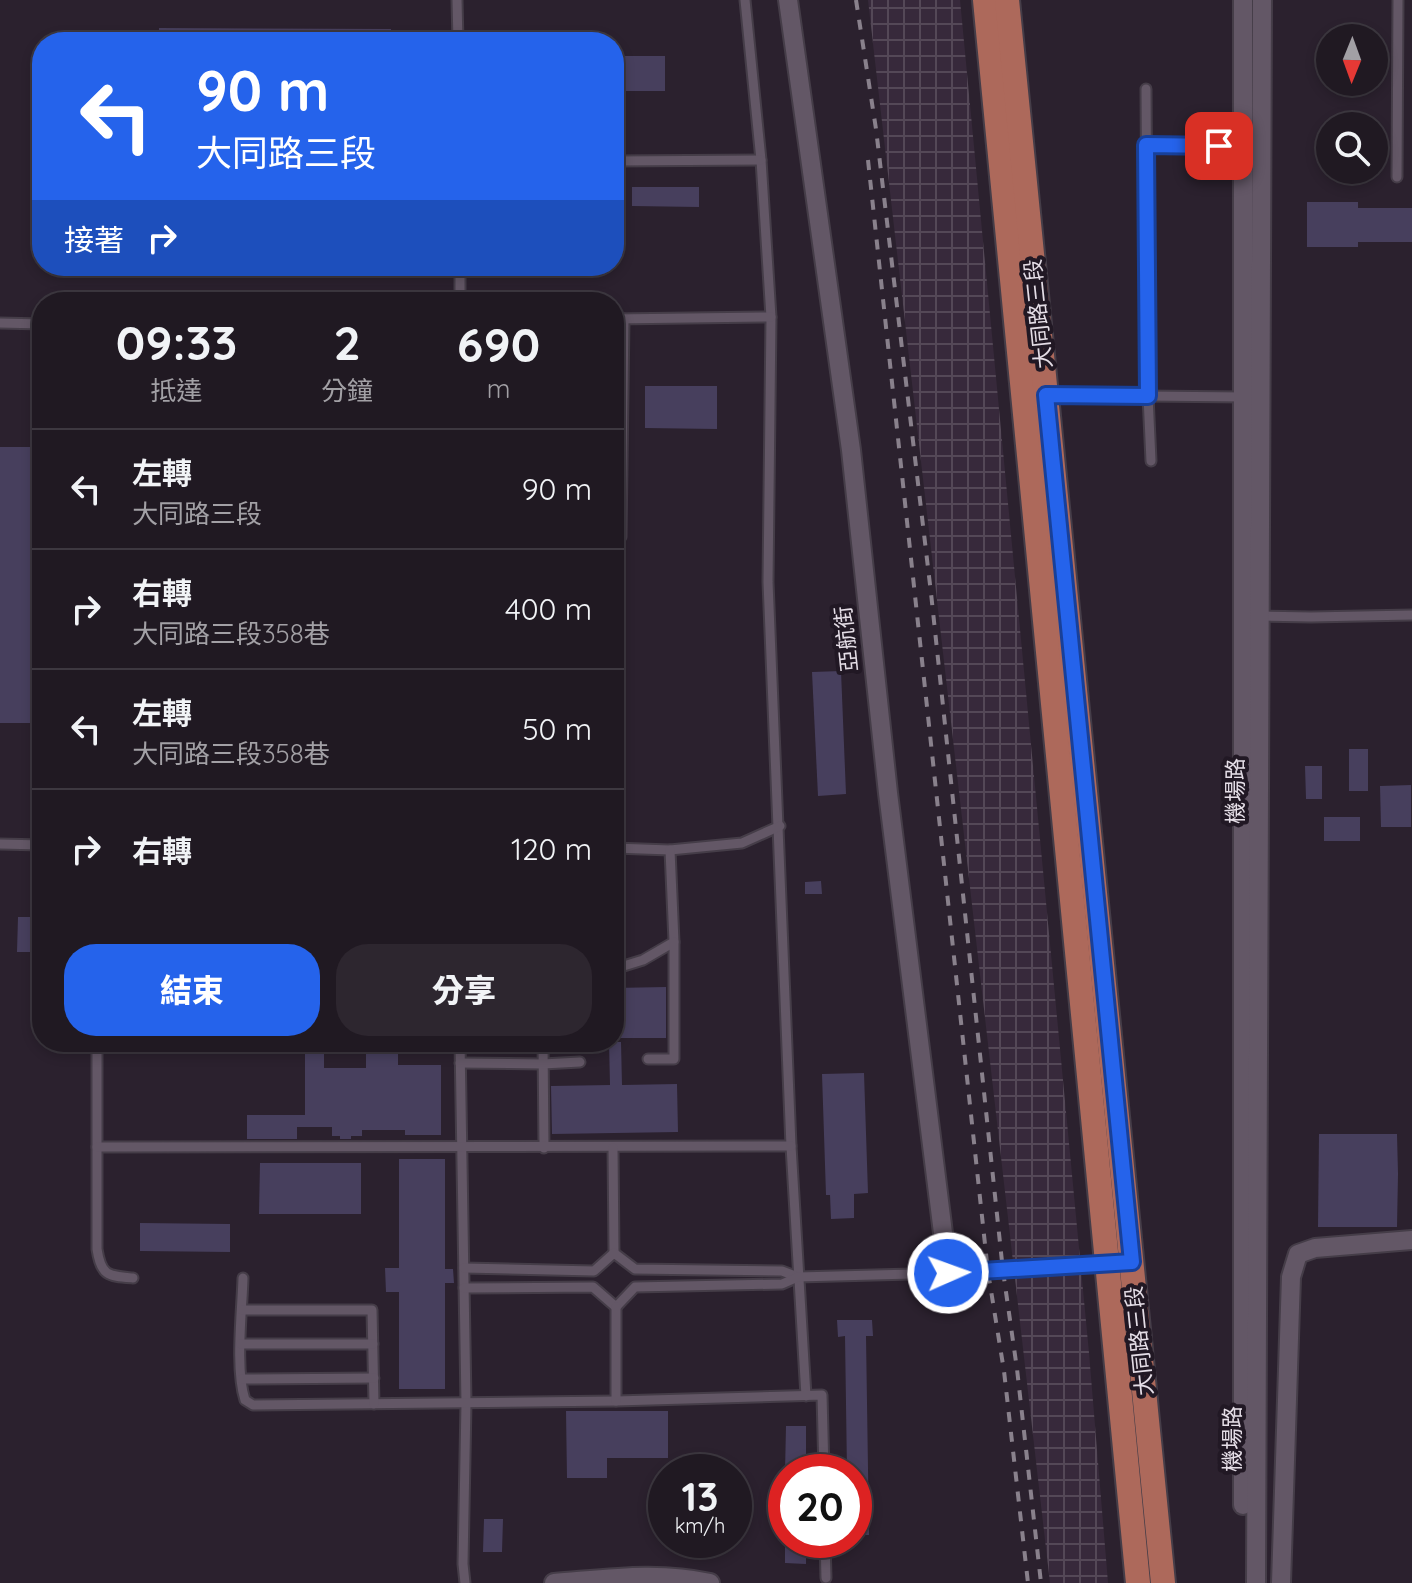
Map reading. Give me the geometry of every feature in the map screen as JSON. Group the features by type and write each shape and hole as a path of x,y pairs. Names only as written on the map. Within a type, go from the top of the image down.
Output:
{"main road":[{"name":"大同路三段","path":"985,0 1035,394"},
{"name":"大同路三段","path":"1007,0 1035,394 1120,1263 1163,1583"},
{"name":"大同路三段","path":"1120,1263 1138,1583"}],"street":[{"name":"亞航街","path":"788,0 851,450 888,793 948,1273"},
{"name":"機場路","path":"1243,0 1243,146 1259,616 1256,1583"},
{"name":"機場路","path":"1243,1583 1252,397 1262,0"},
{"path":"1281,1583 1291,1277 1298,1254 1315,1248 1412,1240"},
{"path":"554,1583 654,1576 690,1578 710,1583"}],"lane":[{"path":"457,0 458,32"},
{"path":"745,0 761,160 771,317 768,582 791,1146 806,1396"},
{"path":"1397,177 1398,0"},
{"path":"1146,89 1151,461"},
{"path":"1146,145 1243,146"},
{"path":"624,161 761,160"},
{"path":"624,319 771,317"},
{"path":"0,323 32,324"},
{"path":"1035,394 1252,397"},
{"path":"1259,616 1412,615"},
{"path":"624,848 670,850 742,843 780,826"},
{"path":"0,844 32,845"},
{"path":"648,1059 674,1059 670,850"},
{"path":"624,966 643,960 674,942"},
{"path":"97,1052 97,1249 100,1266 109,1276 133,1278"},
{"path":"460,1052 466,1403 465,1583"},
{"path":"543,1052 544,1148"},
{"path":"460,1063 580,1062"},
{"path":"97,1147 791,1146"},
{"path":"464,1268 594,1271 614,1253 613,1148"},
{"path":"614,1253 635,1269 782,1271 798,1277 948,1273 1120,1263"},
{"path":"616,1401 616,1307 635,1287 635,1269"},
{"path":"593,1287 594,1271"},
{"path":"635,1287 782,1284 798,1277"},
{"path":"243,1278 242,1379 245,1400 253,1405 822,1395 824,1454"},
{"path":"464,1288 593,1287 616,1307"},
{"path":"242,1310 372,1310 374,1404"},
{"path":"241,1344 373,1344"},
{"path":"242,1379 374,1378"},
{"path":"825,1558 826,1578"}],"shaded area":[{"path":"868,0 960,0 1089,1353 1108,1583 1050,1583"}],"building":[{"path":"159,28 391,29 391,32 159,32"},
{"path":"624,56 665,56 665,91 624,91"},
{"path":"632,187 699,187 699,207 632,206"},
{"path":"1307,202 1358,202 1358,208 1412,208 1412,242 1358,242 1358,247 1307,247"},
{"path":"645,386 717,386 717,429 645,428"},
{"path":"0,447 32,447 32,723 0,723"},
{"path":"841,671 846,794 818,796 812,672"},
{"path":"1349,749 1368,749 1368,791 1349,791"},
{"path":"1305,766 1322,766 1322,799 1306,799"},
{"path":"1411,785 1411,827 1381,827 1380,786"},
{"path":"1324,817 1360,817 1360,841 1324,841"},
{"path":"821,881 822,894 805,894 805,882"},
{"path":"18,917 32,917 32,952 17,952"},
{"path":"666,987 666,1038 624,1038 624,988"},
{"path":"305,1052 324,1052 324,1068 366,1068 366,1052 398,1052 398,1065 441,1065 441,1135 405,1135 405,1130 362,1130 362,1136 340,1139 340,1136 332,1136 332,1127 297,1127 297,1139 247,1139 247,1115 305,1115"},
{"path":"609,1052 621,1052 622,1085 677,1084 678,1132 552,1134 551,1086 610,1085"},
{"path":"864,1073 868,1193 854,1194 854,1218 831,1219 830,1195 826,1195 822,1074"},
{"path":"1319,1134 1397,1134 1397,1227 1318,1227"},
{"path":"399,1159 445,1159 445,1269 453,1269 454,1283 445,1283 445,1389 399,1389 399,1292 386,1292 385,1268 399,1268"},
{"path":"260,1163 361,1163 361,1214 259,1214"},
{"path":"140,1223 230,1224 230,1252 140,1251"},
{"path":"837,1320 872,1320 873,1336 866,1336 868,1454 847,1454 845,1336 838,1337"},
{"path":"566,1411 668,1411 668,1454 648,1454 648,1458 607,1458 607,1478 567,1478"},
{"path":"786,1426 806,1426 806,1454 785,1454"},
{"path":"484,1519 503,1519 502,1552 483,1552"},
{"path":"785,1558 806,1558 806,1564 785,1563"}],"railway":[{"path":"856,0 876,129 931,593 1003,1271 1041,1583"},
{"path":"868,160 988,1272 1004,1371 1028,1583"}],"route":[{"path":"948,1273 1132,1262 1046,395 1148,396 1146,145 1219,146"}]}
